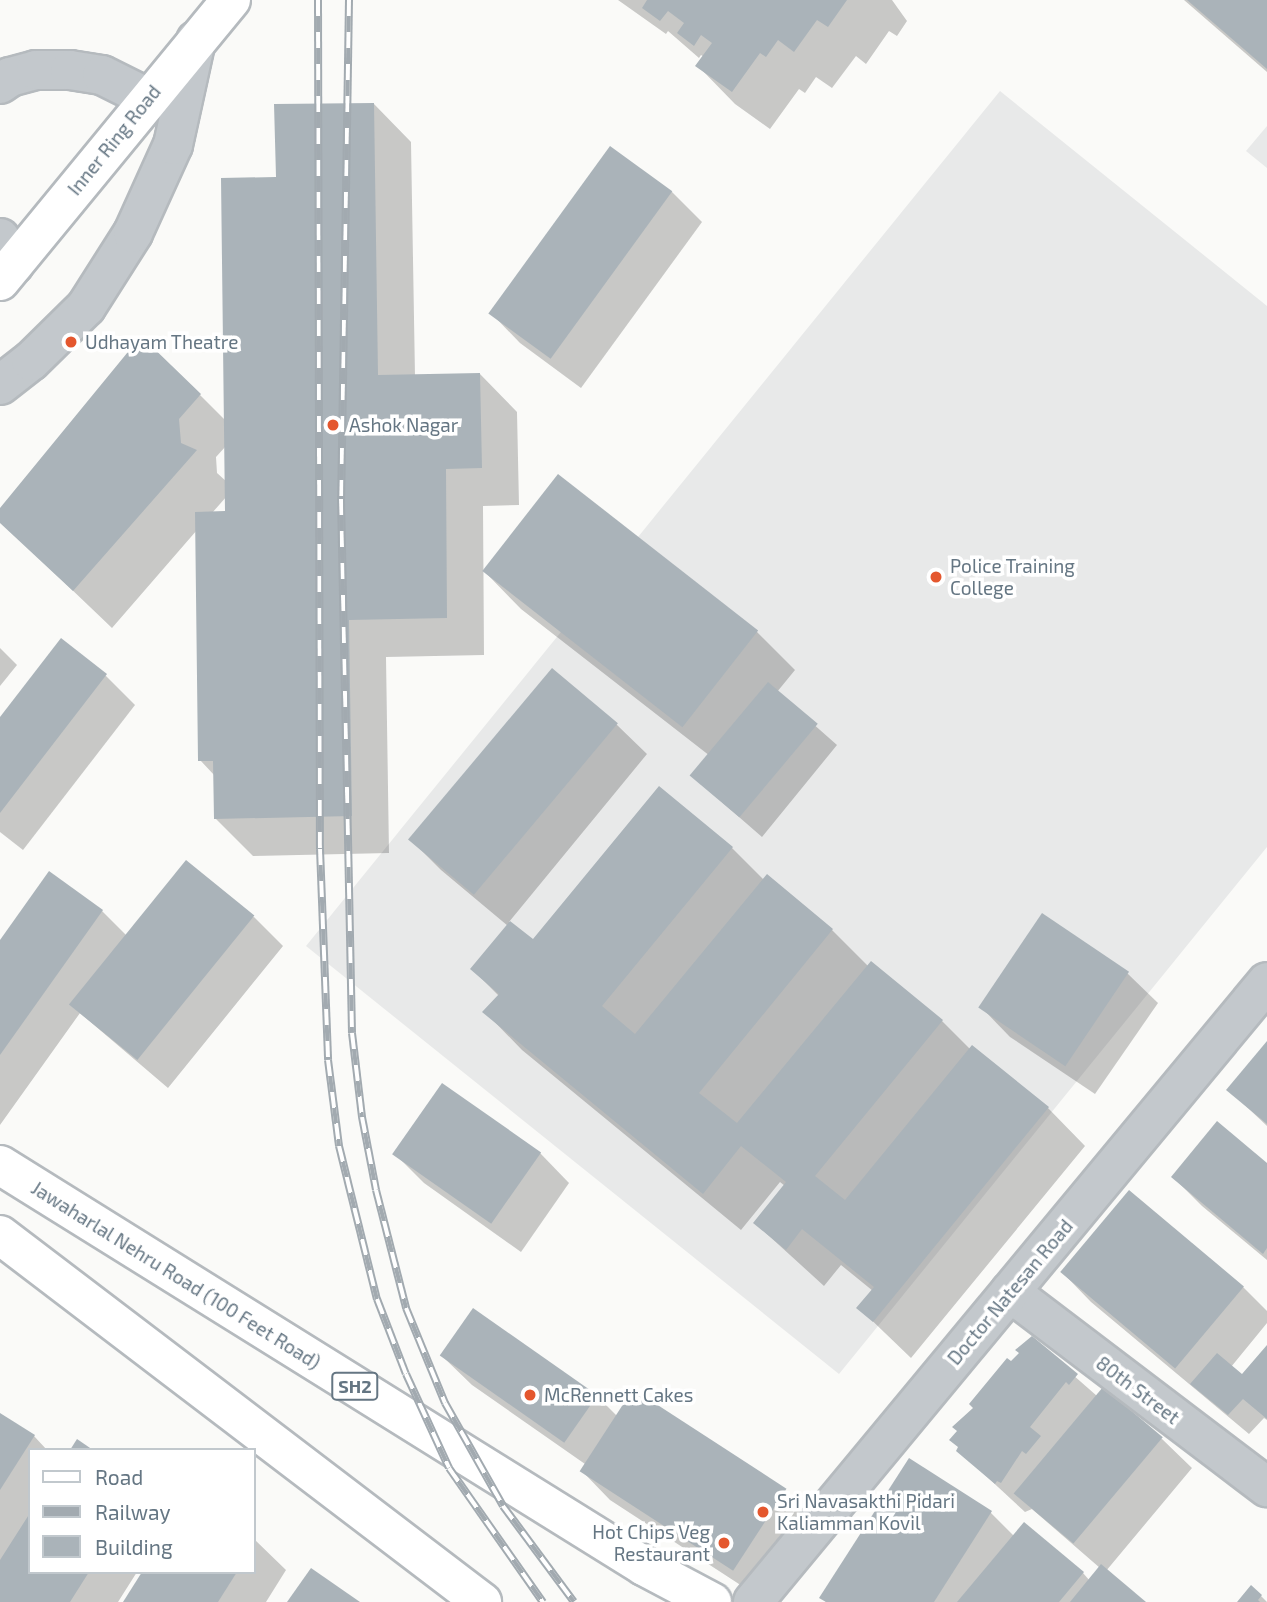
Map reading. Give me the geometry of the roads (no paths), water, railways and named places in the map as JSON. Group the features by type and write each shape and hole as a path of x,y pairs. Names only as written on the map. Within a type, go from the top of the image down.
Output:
{"main road":[{"name":"Inner Ring Road","path":"5,261 231,0"},
{"name":"Jawaharlal Nehru Road (100 Feet Road)","path":"0,1165 644,1566 712,1602"},
{"path":"0,1235 482,1602"}],"street":[{"path":"0,386 31,361 86,307 133,233 173,145 196,40"},
{"path":"0,84 10,77 36,70 69,70 102,75 148,98"},
{"name":"Doctor Natesan Road","path":"752,1602 1267,982"},
{"name":"80th Street","path":"1010,1292 1267,1488"}],"railway":[{"path":"318,0 320,849 328,1060 339,1146 377,1299 406,1374 449,1468 543,1602"},
{"path":"349,0 341,499 352,1033 362,1117 376,1190 406,1308 445,1403 503,1506 574,1602"}],"place":[{"name":"Udhayam Theatre","path":"71,342"},
{"name":"Ashok Nagar","path":"333,425"},
{"name":"Police Training College","path":"936,577"},
{"name":"McRennett Cakes","path":"530,1395"},
{"name":"Sri Navasakthi Pidari Kaliamman Kovil","path":"763,1512"},
{"name":"Hot Chips Veg Restaurant","path":"724,1543"}]}
